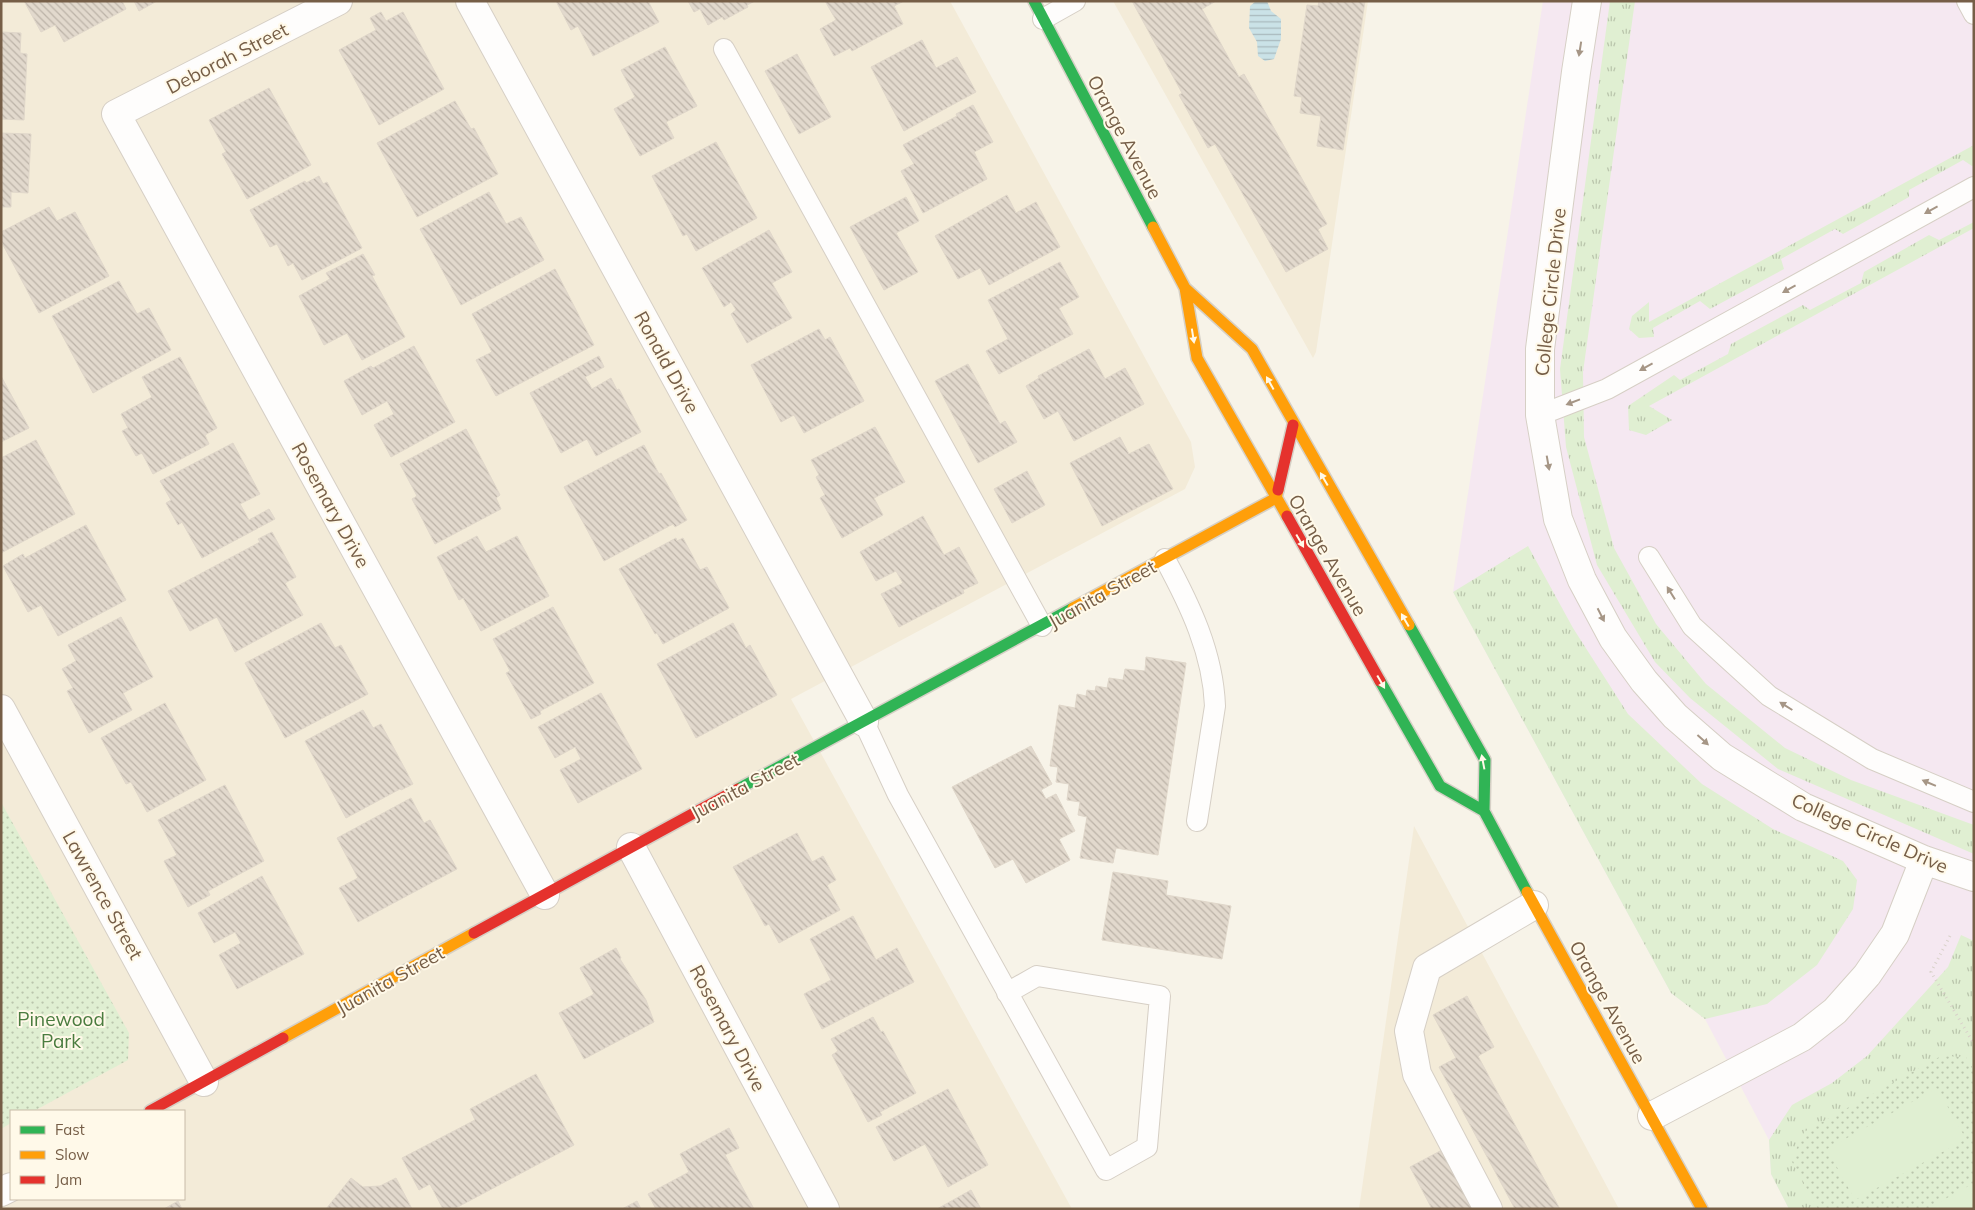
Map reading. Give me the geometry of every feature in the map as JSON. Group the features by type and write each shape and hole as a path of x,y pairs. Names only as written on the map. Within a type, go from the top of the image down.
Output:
{"main road":[{"name":"Orange Avenue","path":"1038,10 1186,288 1197,358 1440,786 1484,811"},
{"name":"Orange Avenue","path":"1186,288 1252,349 1485,760 1484,811 1702,1209"},
{"path":"1276,498 1294,425"},
{"name":"Juanita Street","path":"152,1110 631,847 1276,498"}],"street":[{"name":"Deborah Street","path":"116,114 338,1"},
{"name":"Ronald Drive","path":"470,1 864,722"},
{"name":"College Circle Drive","path":"1587,1 1540,350 1540,414 1558,519 1582,580 1612,638 1644,681 1675,716 1722,757 1803,807 1924,860 1974,877"},
{"name":"Rosemary Drive","path":"116,114 545,895"},
{"name":"Lawrence Street","path":"1,709 204,1082"},
{"name":"Rosemary Drive","path":"631,847 825,1209"},
{"path":"1652,1116 1802,1037 1835,1011 1867,974 1895,934 1924,860"},
{"path":"1488,1209 1417,1074 1408,1031 1427,968 1534,905"}],"lane":[{"path":"1038,10 1075,1"},
{"path":"1967,1 1974,14"},
{"path":"724,49 1042,626"},
{"path":"1540,414 1607,389 1974,187"},
{"path":"1649,557 1692,626 1769,696 1872,759 1974,802"},
{"path":"1165,559 1190,606 1209,661 1214,689 1214,706 1197,821"},
{"path":"864,722 898,795 1007,992 1106,1170 1147,1147 1160,996 1037,976 1007,992"}],"path":[{"path":"1950,936 1931,972 1974,1044"}],"shaded area":[{"path":"1,1 950,1 1191,442 1195,467 1185,489 791,699 1072,1209 1,1209"},
{"path":"1113,1 1368,1 1316,352 1313,358"},
{"path":"1543,1 1974,1 1974,1209 1789,1209 1771,1174 1769,1140 1705,1019 1671,993 1453,592"},
{"path":"1414,826 1619,1209 1359,1209"}],"green space":[{"path":"1610,1 1635,1 1583,372 1584,437 1614,548 1656,624 1706,684 1785,748 1851,780 1974,825 1974,854 1778,769 1690,698 1655,662 1597,565 1566,447 1560,369"},
{"path":"1974,145 1974,165 1972,166 1963,160 1909,190 1909,197 1843,234 1835,229 1781,259 1784,269 1710,309 1700,301 1653,328 1654,337 1639,338 1629,329 1632,316 1649,302 1649,322"},
{"path":"1974,222 1974,228 1649,406 1672,420 1646,435 1629,430 1628,406 1674,375 1680,380 1728,354 1731,344 1803,305 1810,310 1861,283 1864,272 1929,235 1939,240"},
{"path":"1528,546 1573,628 1628,714 1702,784 1773,829 1843,861 1857,880 1853,909 1817,965 1767,1004 1705,1019 1671,993 1453,592"},
{"name":"Pinewood Park","path":"1,802 129,1033 128,1060 36,1110 10,1110 10,1124 1,1129"},
{"path":"1961,935 1974,941 1974,1209 1789,1209 1771,1174 1769,1140 1792,1105 1832,1083 1867,1056 1948,967"},
{"path":"1941,1056 1966,1057 1974,1072 1974,1209 1818,1209 1791,1160 1804,1132"},
{"path":"1937,1088 1966,1139 1855,1200 1827,1149"},
{"path":"1974,1183 1974,1209 1927,1209"}],"water":[{"path":"1256,1 1267,1 1271,11 1281,19 1281,39 1274,59 1265,61 1258,56 1257,42 1249,28 1250,6"}],"building":[{"path":"24,1 122,1 126,9 64,42 55,25 41,32"},
{"path":"134,1 157,1 139,11"},
{"path":"556,1 648,1 659,22 593,56 578,26 571,30"},
{"path":"688,1 755,1 724,20 722,17 708,25 700,9 694,12"},
{"path":"825,1 904,1 894,6 903,24 852,51 850,48 834,56 820,29 836,20"},
{"path":"1132,1 1216,1 1202,9 1239,77 1244,74 1327,224 1318,229 1328,249 1286,272 1215,144 1208,148 1179,95 1182,93"},
{"path":"1319,1 1365,1 1343,150 1317,146 1321,116 1300,113 1302,97 1294,96 1307,5 1318,6"},
{"path":"381,12 386,21 403,12 444,89 379,125 339,50 376,30 370,18"},
{"path":"1,32 21,33 20,53 27,54 24,120 1,119"},
{"path":"922,40 936,68 957,57 976,92 904,131 871,67"},
{"path":"665,47 697,106 666,122 674,138 640,156 614,109 635,97 621,70"},
{"path":"797,54 831,117 799,134 765,71"},
{"path":"269,88 311,165 247,199 222,154 226,152 209,120"},
{"path":"455,101 471,129 474,128 498,174 417,217 377,143"},
{"path":"973,105 993,142 974,152 987,179 923,213 901,171 914,164 903,145 957,116 956,114"},
{"path":"1,133 31,134 28,193 11,192 11,207 1,207"},
{"path":"716,142 757,218 696,251 687,234 683,236 652,176"},
{"path":"319,176 323,184 327,182 362,248 302,280 293,263 288,266 277,244 270,247 250,210 305,181 306,183"},
{"path":"489,192 506,224 521,217 544,260 461,305 420,229"},
{"path":"1007,195 1016,213 1036,202 1060,247 989,285 980,268 958,279 935,236"},
{"path":"906,197 919,221 896,233 918,272 884,290 850,227"},
{"path":"49,207 57,221 75,212 109,276 39,313 1,241 1,232"},
{"path":"769,230 792,272 772,283 792,318 747,343 731,314 736,310 731,302 724,307 702,268"},
{"path":"363,254 375,275 372,276 405,337 362,360 347,333 324,345 299,296 330,279 326,273"},
{"path":"1060,262 1079,297 1059,308 1073,334 999,374 986,351 1008,339 988,300"},
{"path":"555,269 594,345 496,396 476,360 492,352 472,314"},
{"path":"119,281 137,314 149,308 171,350 93,393 52,316"},
{"path":"819,329 825,340 830,337 864,401 804,433 794,415 781,422 751,365"},
{"path":"414,346 455,422 391,457 374,425 394,414 387,401 362,415 344,381"},
{"path":"1089,349 1105,379 1125,368 1144,404 1074,441 1058,411 1044,419 1026,386 1039,378 1038,376"},
{"path":"599,356 604,367 585,377 592,389 611,378 617,390 619,389 641,432 596,456 587,439 561,453 530,393"},
{"path":"180,357 217,428 205,435 209,444 153,474 142,453 136,456 122,431 128,428 121,414 152,397 142,377"},
{"path":"968,364 1000,424 1005,421 1017,442 978,463 935,381"},
{"path":"1,376 29,428 1,442"},
{"path":"875,427 905,482 874,498 883,515 842,538 820,498 825,495 816,477 819,475 811,460"},
{"path":"466,429 500,495 496,498 501,509 435,544 412,499 417,496 400,464"},
{"path":"1120,437 1129,454 1149,444 1173,489 1102,526 1070,463"},
{"path":"36,440 75,514 1,553 1,458"},
{"path":"233,443 260,494 240,504 249,520 269,509 275,519 202,558 182,522 178,525 166,503 171,500 160,481"},
{"path":"644,445 687,520 675,527 673,524 604,561 564,487"},
{"path":"1027,471 1045,505 1012,523 994,489"},
{"path":"923,516 944,555 959,547 978,583 963,590 964,593 899,627 881,594 903,583 896,571 876,581 860,552"},
{"path":"86,525 126,600 58,636 41,605 28,612 3,566 23,554 25,558"},
{"path":"272,532 296,577 285,583 303,615 235,652 217,617 190,631 168,591 260,542 258,539"},
{"path":"477,536 486,552 517,536 549,596 481,631 463,598 459,600 437,557"},
{"path":"676,538 677,541 683,538 700,570 707,567 729,608 663,644 657,633 655,634 619,569"},
{"path":"553,607 594,683 540,711 541,714 531,719 506,673 510,671 493,639"},
{"path":"121,617 153,677 123,693 132,710 89,733 67,691 73,688 62,669 76,661 68,645"},
{"path":"321,623 335,648 341,645 368,694 285,738 245,663"},
{"path":"733,623 746,648 750,645 777,695 696,738 657,664"},
{"path":"1146,657 1186,663 1158,855 1116,848 1113,863 1080,858 1087,817 1078,815 1080,802 1067,800 1069,784 1056,782 1058,767 1050,766 1059,705 1075,708 1077,694 1086,696 1087,690 1095,691 1096,686 1107,688 1109,678 1123,680 1125,669 1145,671"},
{"path":"601,693 642,769 578,803 560,770 581,759 575,747 555,758 538,727"},
{"path":"165,703 206,780 147,812 131,782 126,784 101,738"},
{"path":"363,710 373,728 381,724 413,784 346,818 305,741"},
{"path":"1031,746 1052,784 1041,790 1046,799 1056,794 1075,831 1059,839 1070,860 1026,883 1013,859 995,868 952,787"},
{"path":"225,785 264,861 208,891 210,895 188,907 164,861 177,855 158,820"},
{"path":"411,798 424,823 430,820 457,869 358,922 339,888 358,878 337,838"},
{"path":"797,833 812,862 823,856 836,880 827,885 840,910 779,943 769,924 765,926 733,867"},
{"path":"1113,872 1168,881 1166,895 1231,906 1222,959 1102,940"},
{"path":"262,876 304,954 237,989 219,955 241,943 235,932 214,943 198,913"},
{"path":"853,916 876,960 897,948 914,982 822,1029 804,994 831,980 810,939"},
{"path":"616,948 620,959 646,1000 654,1022 584,1059 559,1013 594,994 580,968"},
{"path":"1467,996 1494,1047 1478,1056 1560,1209 1515,1209 1439,1067 1456,1058 1433,1015"},
{"path":"873,1017 881,1032 883,1031 916,1093 880,1112 882,1115 868,1122 832,1055 838,1051 831,1039"},
{"path":"536,1074 574,1145 454,1209 443,1209 430,1184 419,1190 402,1158 475,1120 470,1109"},
{"path":"948,1089 988,1165 948,1187 925,1144 894,1161 876,1127"},
{"path":"729,1128 739,1148 725,1155 754,1209 656,1209 648,1194 689,1172 680,1154"},
{"path":"1442,1150 1473,1209 1432,1209 1410,1167"},
{"path":"351,1178 363,1187 380,1186 396,1178 412,1209 326,1209"},
{"path":"971,1190 981,1209 937,1209"},
{"path":"178,1201 182,1209 164,1209"},
{"path":"637,1201 641,1209 622,1209"}],"traffic: fast":[{"path":"1034,1 1153,227"},
{"path":"738,789 1073,608"},
{"path":"1409,625 1485,760 1484,811 1527,892"},
{"path":"1380,681 1440,786 1484,811"}],"traffic: slow":[{"path":"1153,227 1185,288 1197,358 1287,516"},
{"path":"1185,288 1252,349 1409,625"},
{"path":"1073,608 1276,498 1278,490"},
{"path":"1527,892 1702,1209"},
{"path":"283,1038 474,933"}],"traffic: jam":[{"path":"1278,490 1293,425"},
{"path":"1287,516 1380,681"},
{"path":"474,933 738,789"},
{"path":"152,1110 283,1038"}]}
